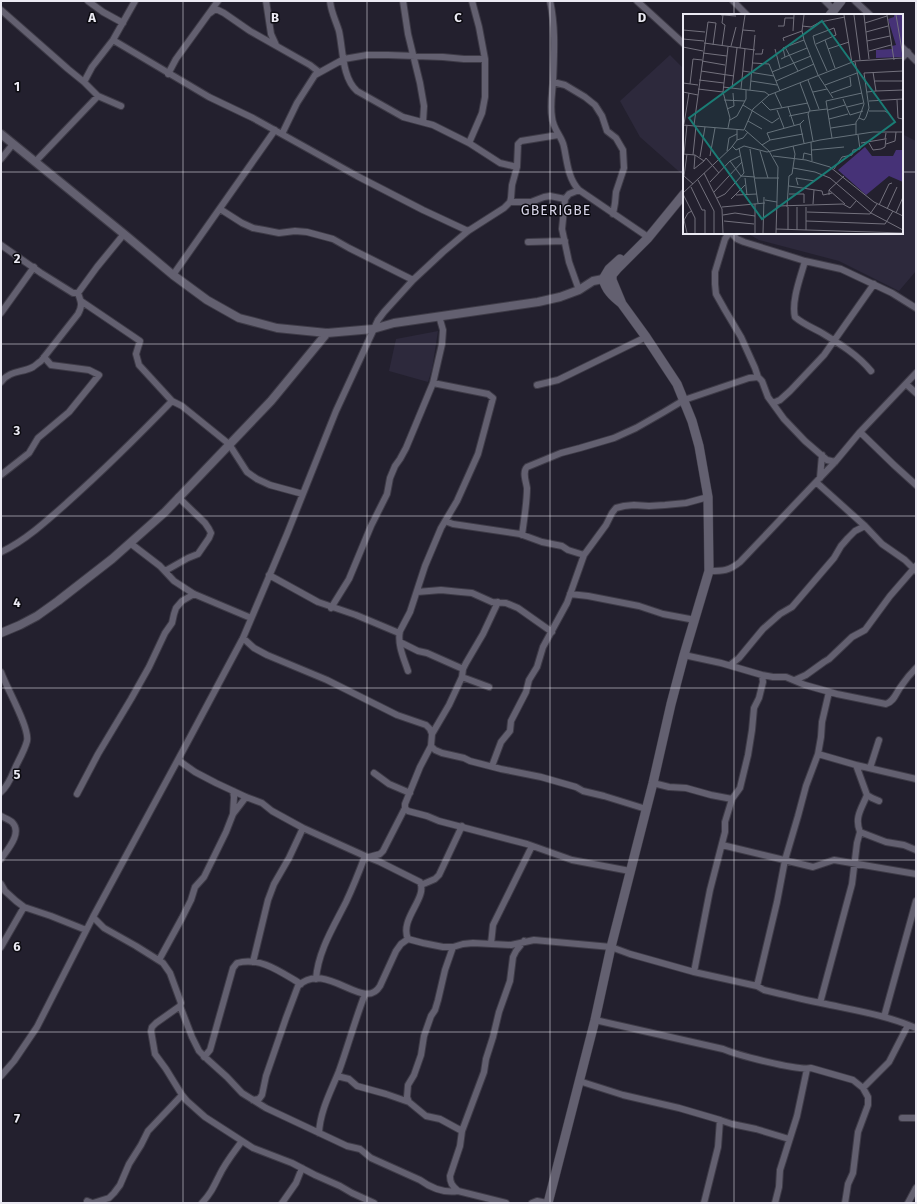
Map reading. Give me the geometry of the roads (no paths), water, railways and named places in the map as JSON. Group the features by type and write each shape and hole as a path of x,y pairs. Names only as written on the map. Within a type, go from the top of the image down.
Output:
{"main road":[{"path":"833,13 841,1"},
{"path":"833,13 847,1"},
{"path":"622,304 607,290 604,279 609,268 645,235 683,188"},
{"path":"548,1203 580,1081 611,947 684,655 709,571 708,497 699,446 692,421 677,384 622,304 612,280 612,275 648,238 683,195"}],"street":[{"path":"88,1 122,23"},
{"path":"84,82 92,67 113,40 135,1"},
{"path":"168,74 176,59 218,1"},
{"path":"266,1 271,34 277,47"},
{"path":"330,1 339,33 349,81 352,87 403,116 433,125 469,143 500,163 517,167"},
{"path":"403,1 408,34 424,106 423,122"},
{"path":"469,143 485,104 484,59 479,27 472,1"},
{"path":"550,1 555,40 551,103 552,119 554,129 564,146 569,171 575,187 645,235"},
{"path":"637,1 683,43"},
{"path":"733,1 746,14"},
{"path":"825,1 833,13"},
{"path":"855,1 869,14"},
{"path":"1,10 98,96 122,106"},
{"path":"210,13 214,10 224,13 277,47 310,65 318,72"},
{"path":"113,40 208,97 275,130 357,176 468,231"},
{"path":"903,48 916,61"},
{"path":"903,57 908,52"},
{"path":"282,134 309,82 318,72 344,59 367,55 413,55 484,59"},
{"path":"553,82 565,85 595,105 602,116 606,131 613,136 623,150 624,168 616,192 616,203 613,214"},
{"path":"35,162 98,96"},
{"path":"173,275 206,226 220,209 275,130"},
{"path":"1,134 173,275 207,300 239,318 277,328 327,333 373,329 439,316 560,298 579,290 593,280 604,279"},
{"path":"1,1076 14,1061 37,1027 86,930 243,638 336,411 373,329 384,312 413,280 443,252 468,231 504,208 510,202 512,185 517,167 518,144 521,141 558,135"},
{"path":"1,159 13,144"},
{"path":"579,190 569,194 565,199 562,229 569,262 579,290"},
{"path":"510,202 531,202 550,196 565,199"},
{"path":"220,209 253,228 279,233 307,232 333,238 349,248 413,280"},
{"path":"78,293 96,267 124,234"},
{"path":"729,234 725,239 715,272 716,294 741,337 768,397 784,419 805,441 827,460 835,462"},
{"path":"731,234 744,242 804,260 841,269 892,293 916,308"},
{"path":"528,242 565,241"},
{"path":"1,244 73,293 78,293"},
{"path":"804,260 796,294 794,311 795,317 799,321 835,341 859,359 871,371"},
{"path":"1,313 34,267"},
{"path":"773,403 780,400 813,367 835,341 874,284"},
{"path":"1,382 16,372 34,367 44,357 78,314 81,308 81,301 78,293"},
{"path":"81,301 140,341 136,354 139,365 172,402 182,406 229,444 247,472 256,479 270,485 303,494"},
{"path":"331,608 349,579 376,514 387,494 394,466 406,448 433,383 442,344 443,330 439,316"},
{"path":"1,633 25,622 58,601 112,559 165,512 280,391 327,333"},
{"path":"537,385 558,380 646,337"},
{"path":"1,475 28,453 38,438 69,412 99,375 89,370 51,365 44,357"},
{"path":"709,571 724,571 733,568 740,562 835,462 860,432 916,373"},
{"path":"522,535 527,493 524,469 560,453 614,438 636,428 684,400 755,376 758,377"},
{"path":"408,671 401,652 399,633 410,612 425,566 445,521 457,502 478,454 493,398 488,394 433,383"},
{"path":"906,384 916,393"},
{"path":"1,552 10,548 52,517 102,472 172,402"},
{"path":"860,432 916,485"},
{"path":"818,480 822,456"},
{"path":"795,680 806,675 829,659 852,637 866,630 890,596 915,569 882,544 818,480"},
{"path":"165,571 198,554 209,538 210,533 205,523 178,497"},
{"path":"492,766 501,742 510,731 511,721 526,692 529,680 537,667 543,647 567,603 584,555 616,508 634,505 649,506 679,504 708,497"},
{"path":"445,521 453,524 522,535 542,542 562,546 568,550 584,555"},
{"path":"730,665 739,658 763,629 780,614 792,607 834,558 841,546 854,531 865,526"},
{"path":"130,542 165,571 174,581 194,594 251,618"},
{"path":"269,575 331,608 356,615 399,633"},
{"path":"417,592 441,590 472,593 492,602 506,603 518,608 552,632"},
{"path":"77,794 98,754 131,699 165,633 172,623 176,608 182,601 194,594"},
{"path":"570,594 633,605 663,614 695,620"},
{"path":"367,857 380,854 386,847 405,808 405,804 420,767 431,746 432,734 449,705 462,677 463,669 483,634 498,602"},
{"path":"243,638 254,648 267,655 327,680 397,715 426,725 432,734"},
{"path":"400,642 463,669"},
{"path":"684,655 730,665 762,675 786,677 828,692 886,704 890,703 894,699 901,686 916,668"},
{"path":"1,672 22,719 27,739 6,788 1,792"},
{"path":"694,972 710,890 722,845 726,822 732,799 740,788 748,755 754,708 759,698 763,682 762,675"},
{"path":"462,677 489,687"},
{"path":"757,986 777,902 785,860 806,786 818,754 828,692"},
{"path":"870,768 880,740"},
{"path":"431,746 435,750 442,753 501,769 541,777 646,809"},
{"path":"818,754 856,765 916,779"},
{"path":"178,760 195,772 246,797 262,802 279,815 303,828 380,862 416,880 422,885"},
{"path":"856,765 867,795 879,801"},
{"path":"374,773 389,784 410,793"},
{"path":"653,783 669,787 686,788 732,799"},
{"path":"233,791 234,814"},
{"path":"820,1003 852,884 857,843 860,832 858,819 860,809 867,795"},
{"path":"159,960 182,918 196,887 204,877 234,814 246,797"},
{"path":"405,808 408,811 439,821 532,846 572,860 630,871"},
{"path":"1,816 12,822 15,826 16,833 14,840 1,859"},
{"path":"422,885 435,879 439,875 462,826"},
{"path":"253,962 272,889 303,828"},
{"path":"860,832 886,842 904,845 916,850"},
{"path":"722,845 813,867 834,860 916,874"},
{"path":"491,944 493,925 532,846"},
{"path":"377,855 376,856 380,862"},
{"path":"316,978 318,964 327,940 367,857"},
{"path":"1,884 5,891 24,907 86,930"},
{"path":"408,939 406,931 407,925 413,908 422,891 422,885"},
{"path":"884,1018 916,901"},
{"path":"1,948 24,907"},
{"path":"93,917 104,928 131,942 159,960 168,968 181,1003 180,1006 199,1051 242,1093 266,1108 347,1146 360,1150 371,1158 420,1180 426,1185 443,1191 458,1191 506,1203"},
{"path":"253,1100 259,1099 262,1095 266,1076 296,989 301,984 316,978 323,978 365,994 373,994 378,989 396,951 401,944 408,939 436,946 453,947 463,944 511,945 534,940 611,947 630,954 694,972 757,986 764,990 840,1006 916,1028"},
{"path":"458,1191 450,1181 454,1161 460,1146 462,1131 484,1072 486,1059 499,1012 510,981 513,957 524,941"},
{"path":"409,1102 407,1097 408,1085 414,1075 421,1055 424,1036 438,1000 445,970 453,947"},
{"path":"204,1057 210,1050 214,1041 233,968 237,964 240,962 253,962 265,964 301,984"},
{"path":"319,1133 326,1103 337,1076 365,994"},
{"path":"180,1006 156,1023 152,1027 151,1031 155,1054 182,1095 197,1111 253,1148 281,1158 374,1203"},
{"path":"595,1020 723,1049 732,1053 782,1065 807,1069 811,1068 854,1080 863,1088 868,1097 868,1105 858,1132 853,1173 848,1184 845,1203"},
{"path":"863,1088 889,1062 908,1025"},
{"path":"775,1203 779,1187 780,1170 797,1116 807,1069"},
{"path":"337,1076 349,1079 357,1086 409,1102 426,1116 440,1119 462,1131"},
{"path":"580,1081 623,1095 789,1139"},
{"path":"91,1202 109,1198 114,1193 120,1185 129,1164 148,1131 182,1095"},
{"path":"902,1118 916,1118"},
{"path":"704,1203 718,1147 720,1120"},
{"path":"202,1203 213,1189 219,1175 242,1141"},
{"path":"282,1203 296,1183 302,1168"},
{"path":"912,1201 916,1188"},
{"path":"532,1203 537,1201 548,1203"}],"district":[{"name":"GBERIGBE","path":"556,210"}]}
